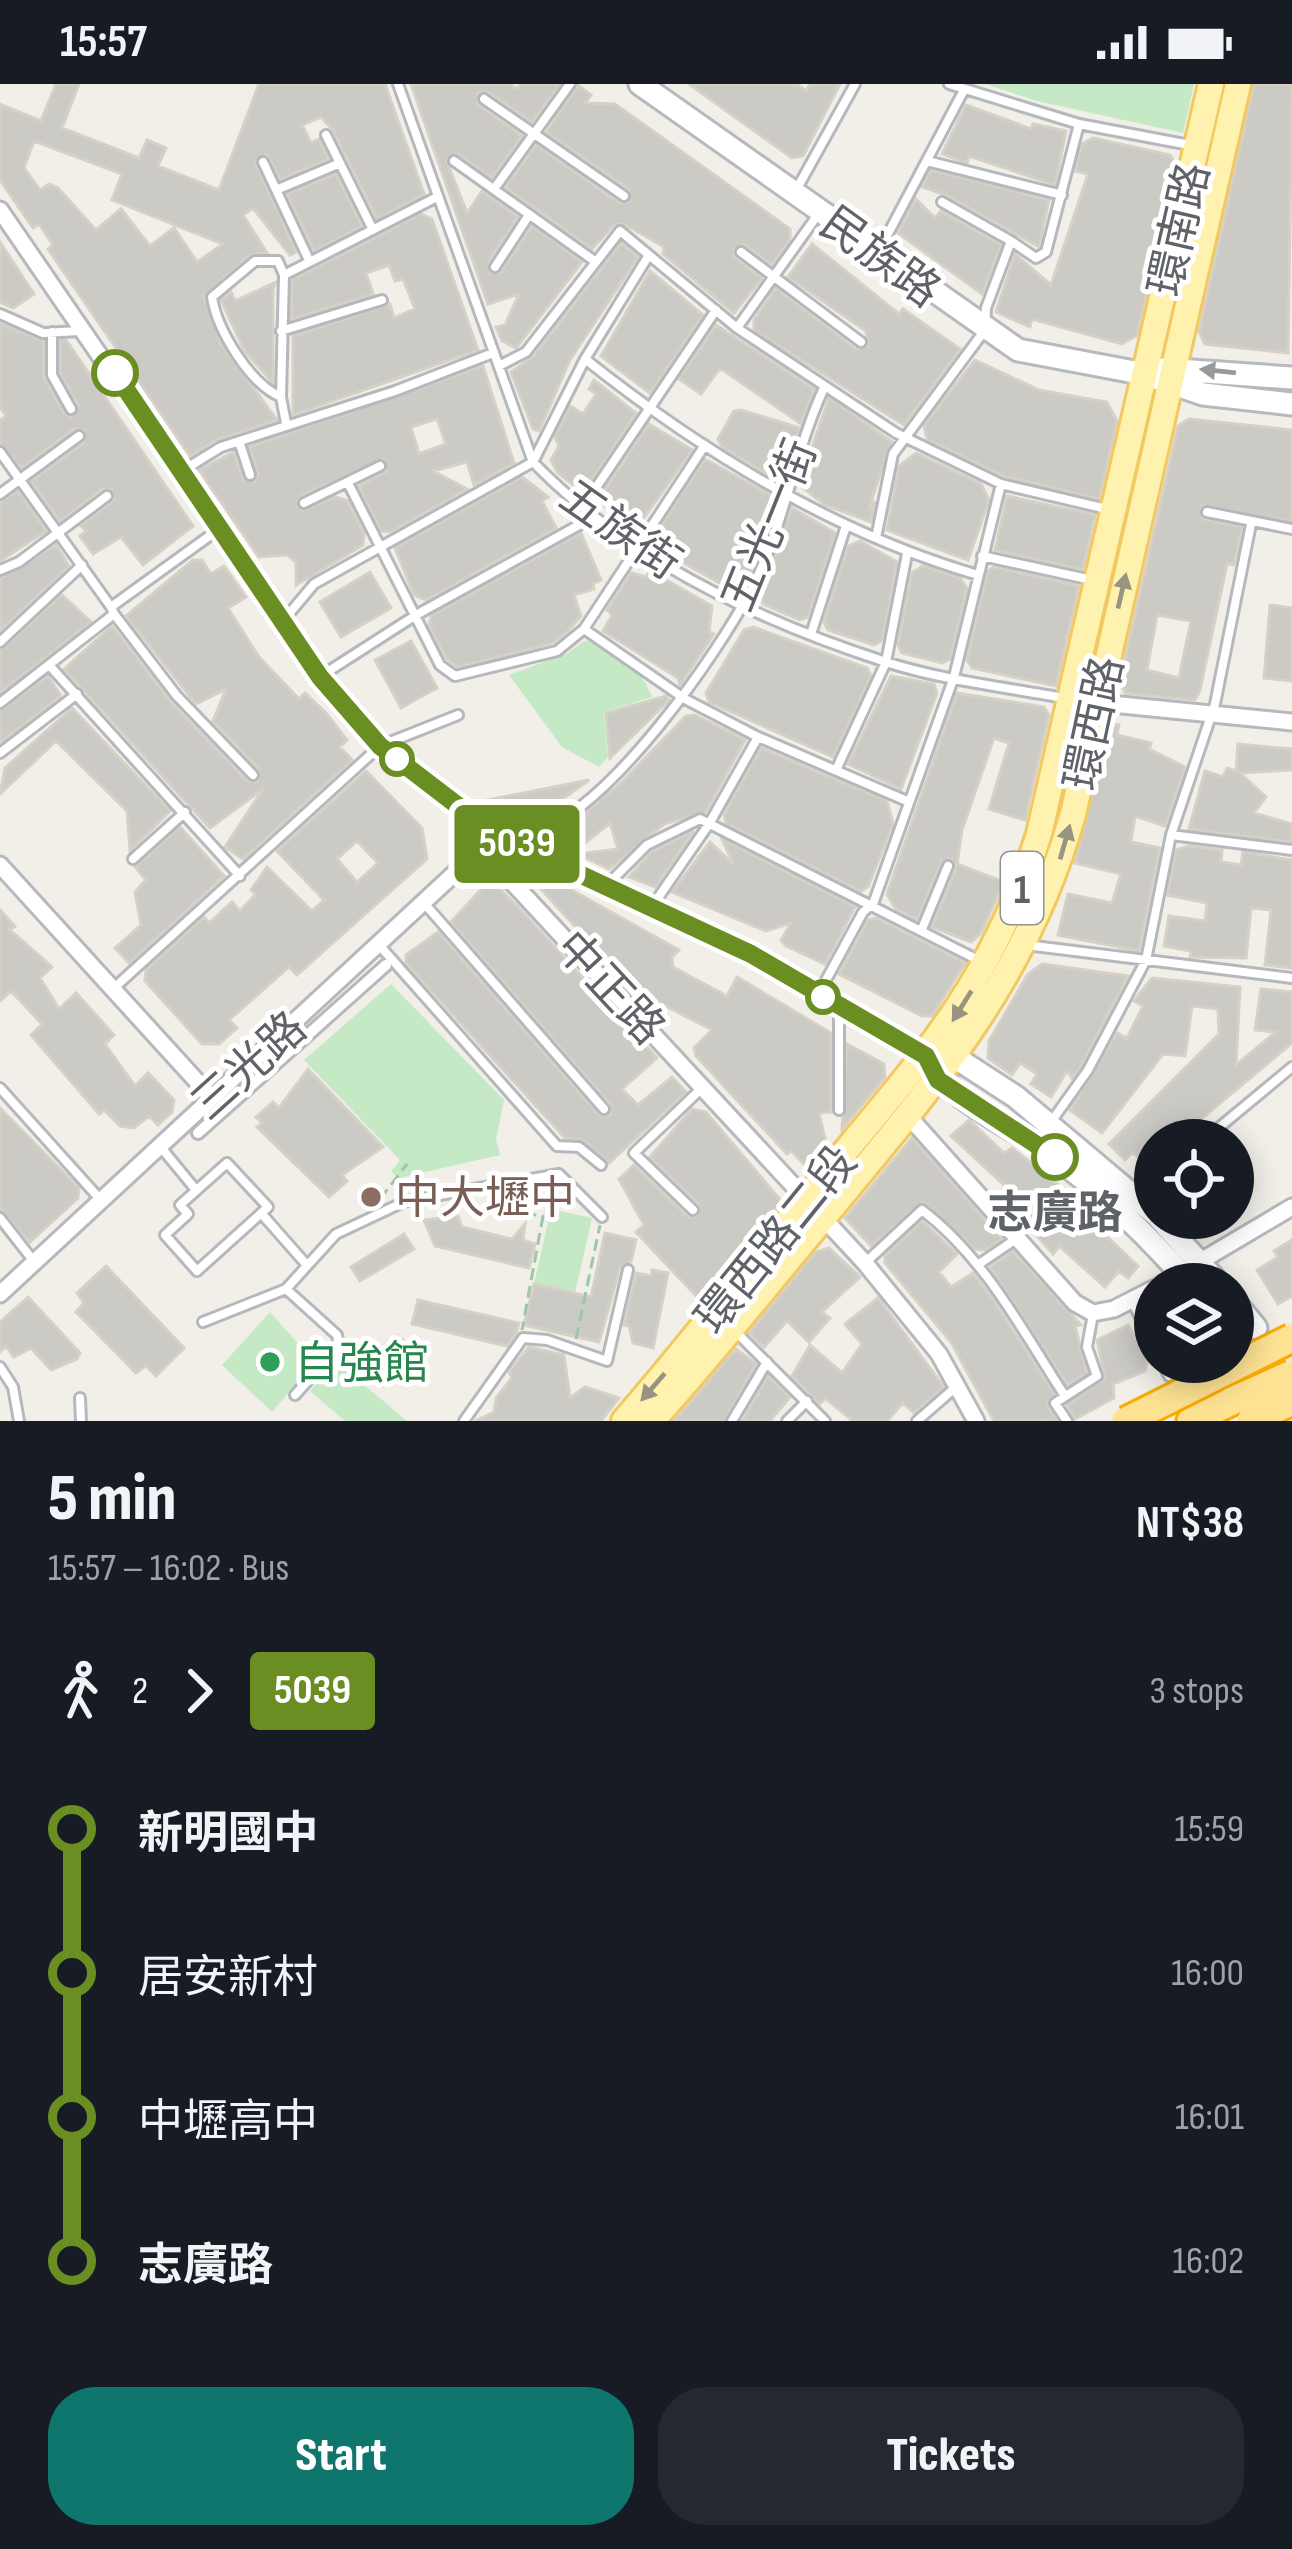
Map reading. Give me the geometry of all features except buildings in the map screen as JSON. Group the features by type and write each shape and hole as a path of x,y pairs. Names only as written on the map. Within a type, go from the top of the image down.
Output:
{"highway":[{"path":"1126,1421 1292,1338"},
{"path":"1241,1411 1292,1374"},
{"path":"1191,1421 1292,1401"}],"main road":[{"name":"民族路","path":"640,84 985,330 1042,357 1173,376"},
{"name":"環南路","path":"1144,374 1210,84"},
{"name":"環南路","path":"1173,376 1238,84"},
{"name":"環西路","path":"926,1056 986,964 1039,834 1144,374"},
{"path":"1173,376 1292,379"},
{"path":"1173,376 1203,394 1292,404"},
{"name":"環西路","path":"953,1056 1024,945 1058,867 1173,376"},
{"path":"1133,1192 1051,1122 953,1056 926,1056 938,1080 1055,1157 1154,1263"},
{"name":"環西路二段","path":"652,1421 734,1330 814,1209 926,1056"},
{"name":"環西路二段","path":"624,1421 814,1209 910,1118 953,1056"},
{"path":"1179,1239 1202,1263"}],"street":[{"path":"0,210 320,677 380,746 496,835 652,907 926,1056"},
{"name":"五族街","path":"1071,700 1209,718 1292,722"},
{"name":"三光路","path":"0,1294 32,1259 380,946 496,835"},
{"name":"中正路","path":"496,835 498,867 865,1263 940,1354 976,1421"},
{"path":"0,865 212,1098"},
{"path":"198,1133 386,965"},
{"path":"910,1118 1075,1303 1093,1313 1132,1300"},
{"path":"1194,1263 1292,1208"}],"lane":[{"name":"五族街","path":"398,84 533,462 639,549 740,606 886,662 1071,700"},
{"path":"494,189 570,84"},
{"path":"794,193 855,84"},
{"path":"949,84 1078,124 1196,146"},
{"path":"877,254 964,90"},
{"path":"484,99 624,196"},
{"path":"942,202 1036,258 1046,252 1078,124"},
{"path":"326,135 373,230"},
{"path":"454,161 596,262"},
{"path":"927,161 1062,195"},
{"path":"263,162 308,259"},
{"path":"276,190 338,164"},
{"path":"284,275 437,197"},
{"path":"737,328 819,213"},
{"path":"495,267 529,215"},
{"path":"499,367 526,352 620,231 737,328 824,390 908,438 1001,484 1113,510"},
{"path":"875,538 887,471 985,330 986,308 1011,241"},
{"path":"741,253 861,342"},
{"path":"283,621 314,584 533,462 585,359 649,255"},
{"path":"281,398 265,390 215,317 212,297 256,261 278,261 284,275 281,398 286,423"},
{"path":"281,331 382,300"},
{"path":"320,677 416,615 581,524 585,506 716,310"},
{"path":"0,314 52,332 86,330"},
{"path":"52,332 52,375 71,409"},
{"path":"181,471 238,441 395,391 494,353"},
{"path":"585,359 649,410 787,494 907,554 978,574"},
{"name":"五光一街","path":"496,835 540,830 586,799 686,699 740,606 824,390"},
{"path":"0,494 80,436"},
{"path":"238,441 250,476"},
{"path":"348,483 440,665 455,676 557,651 584,628 705,445"},
{"path":"0,452 177,695 253,776"},
{"path":"304,503 380,466"},
{"path":"819,994 862,912 873,904 954,677 1001,484"},
{"path":"0,570 107,496"},
{"path":"1207,512 1292,529"},
{"path":"1051,1122 1088,1070 1146,960 1171,835 1209,718 1251,524"},
{"path":"811,634 846,526"},
{"path":"0,703 220,528"},
{"path":"836,770 886,662 907,554"},
{"path":"982,556 1097,581"},
{"path":"0,642 82,566"},
{"path":"584,628 686,699 907,801"},
{"path":"49,665 240,876"},
{"path":"0,753 77,694"},
{"path":"113,989 380,746 458,715"},
{"path":"652,907 709,824 758,736"},
{"path":"133,859 185,812"},
{"path":"607,885 646,845 700,819 986,964"},
{"path":"1171,835 1292,850"},
{"path":"922,929 948,866"},
{"path":"424,902 604,1109"},
{"path":"1024,945 1292,978"},
{"path":"380,946 557,1146 579,1147 601,1165"},
{"path":"839,1006 839,1110"},
{"path":"1229,1119 1292,1067"},
{"path":"693,1210 634,1153 704,1086"},
{"path":"0,1088 99,1198"},
{"path":"159,1145 196,1190"},
{"path":"227,1163 268,1207 197,1271 165,1235 188,1214 180,1205 196,1190 227,1163"},
{"path":"203,1322 286,1289 304,1263 336,1234 428,1197 560,1174 602,1217"},
{"path":"865,1263 922,1210 958,1238 979,1264 1065,1396"},
{"path":"261,1213 304,1263"},
{"path":"0,1218 32,1259"},
{"path":"979,1264 1020,1236"},
{"path":"464,1421 523,1338 607,1361 628,1270"},
{"path":"286,1289 337,1335 339,1346 296,1395"},
{"path":"1132,1300 1134,1304"},
{"path":"1066,1421 1055,1403 1097,1376 1087,1347 1093,1313"},
{"path":"734,1330 825,1421"},
{"path":"732,1421 767,1363"},
{"path":"0,1367 14,1387 19,1421"},
{"path":"917,1421 957,1386"},
{"path":"80,1398 81,1421"},
{"path":"787,1421 807,1401"}],"path":[{"path":"384,1212 378,1195 406,1164"},
{"path":"428,1197 543,1216 523,1338"},
{"path":"574,1350 602,1217"}],"green space":[{"path":"985,84 1194,84 1183,133 1037,101"},
{"path":"584,641 607,646 626,658 652,697 604,712 608,757 599,767 562,747 509,675 568,653"},
{"path":"391,984 504,1100 496,1139 500,1155 399,1178 391,1172 400,1160 304,1060"},
{"path":"551,1209 592,1218 575,1293 534,1284"},
{"name":"自強館","path":"270,1312 303,1349 320,1357 272,1412 222,1365"},
{"path":"336,1361 407,1421 345,1421 310,1391"}],"tunnel":[{"path":"1254,1365 1286,1421"}],"bus line":[{"name":"5039","path":"115,373 320,677 380,746 496,835 751,954 926,1056 938,1080 1055,1157"}],"place":[{"name":"志廣路","path":"1055,1157"},
{"name":"中大壢中","path":"371,1197"},
{"name":"自強館","path":"270,1362"}]}
